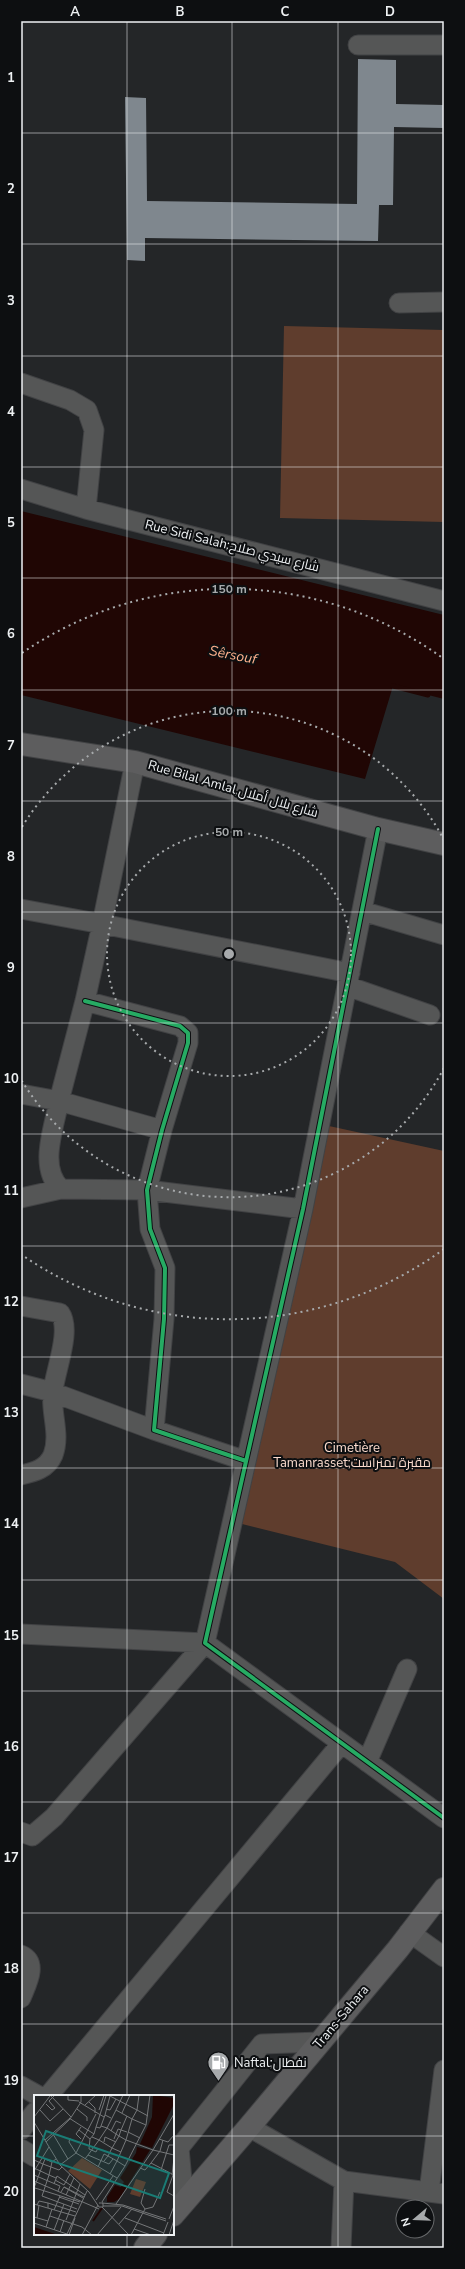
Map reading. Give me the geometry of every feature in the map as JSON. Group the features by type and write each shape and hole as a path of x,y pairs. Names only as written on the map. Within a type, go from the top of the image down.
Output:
{"main road":[{"name":"Rue Bilal Amlal,شارع بلال أملال","path":"21,744 136,762 378,829 444,844"},
{"name":"Trans-Sahara","path":"177,2204 250,2127 398,1949 409,1932 444,1889"},
{"path":"145,2248 155,2235"}],"street":[{"path":"358,45 444,45"},
{"path":"399,303 444,302"},
{"path":"21,383 70,400 87,410 94,430 86,508"},
{"name":"Rue Sidi Salah;شارع سيدي صلاح","path":"21,489 86,508 444,601"},
{"path":"61,1189 53,1181 48,1163 59,1101 85,1001 136,762"},
{"path":"21,1832 32,1836 54,1817 205,1643 303,1209 378,829"},
{"path":"21,909 102,924 348,980 430,1016"},
{"path":"362,911 444,934"},
{"path":"85,1001 180,1026 188,1033 188,1042 162,1130 147,1190 150,1229 165,1268 164,1319 154,1430"},
{"path":"21,1094 59,1101 162,1130"},
{"path":"21,1198 61,1189 147,1190 303,1209"},
{"path":"21,1306 51,1310 60,1314 64,1319 65,1332 52,1392 56,1430 53,1455 42,1470 21,1475"},
{"path":"21,1384 52,1392 154,1430 246,1461"},
{"path":"21,1634 205,1643 444,1818"},
{"path":"367,1762 407,1669"},
{"path":"49,2095 341,1744"},
{"path":"409,1932 444,1957"},
{"path":"21,1954 29,1963 31,1970 21,1998"},
{"path":"177,2204 179,2148 262,2044 320,2042"},
{"path":"250,2127 344,2181 436,2193 444,2070"},
{"path":"21,2086 37,2095"},
{"path":"21,2149 34,2156"},
{"path":"341,2248 344,2181"}],"green space":[{"path":"284,326 444,330 444,522 280,518"},
{"name":"Cimetière Tamanrasset;مقبرة تمنراست","path":"329,1126 444,1151 444,1599 395,1562 242,1524"}],"water":[{"path":"21,511 444,615 444,699 393,686 365,779 21,695"}],"building":[{"path":"358,59 396,60 396,104 444,105 444,128 394,127 393,205 379,205 378,241 145,238 145,261 127,260 125,97 146,98 147,201 357,204"}],"waterway":[{"name":"Sêrsouf","path":"393,686 428,695"}],"cycle path":[{"path":"378,829 303,1209 205,1643 444,1818"},
{"path":"85,1001 180,1026 188,1033 188,1043 162,1130 147,1190 150,1229 165,1268 164,1319 154,1430 246,1461"}],"place":[{"name":"Naftal;نفطال","path":"218,2082"}]}
